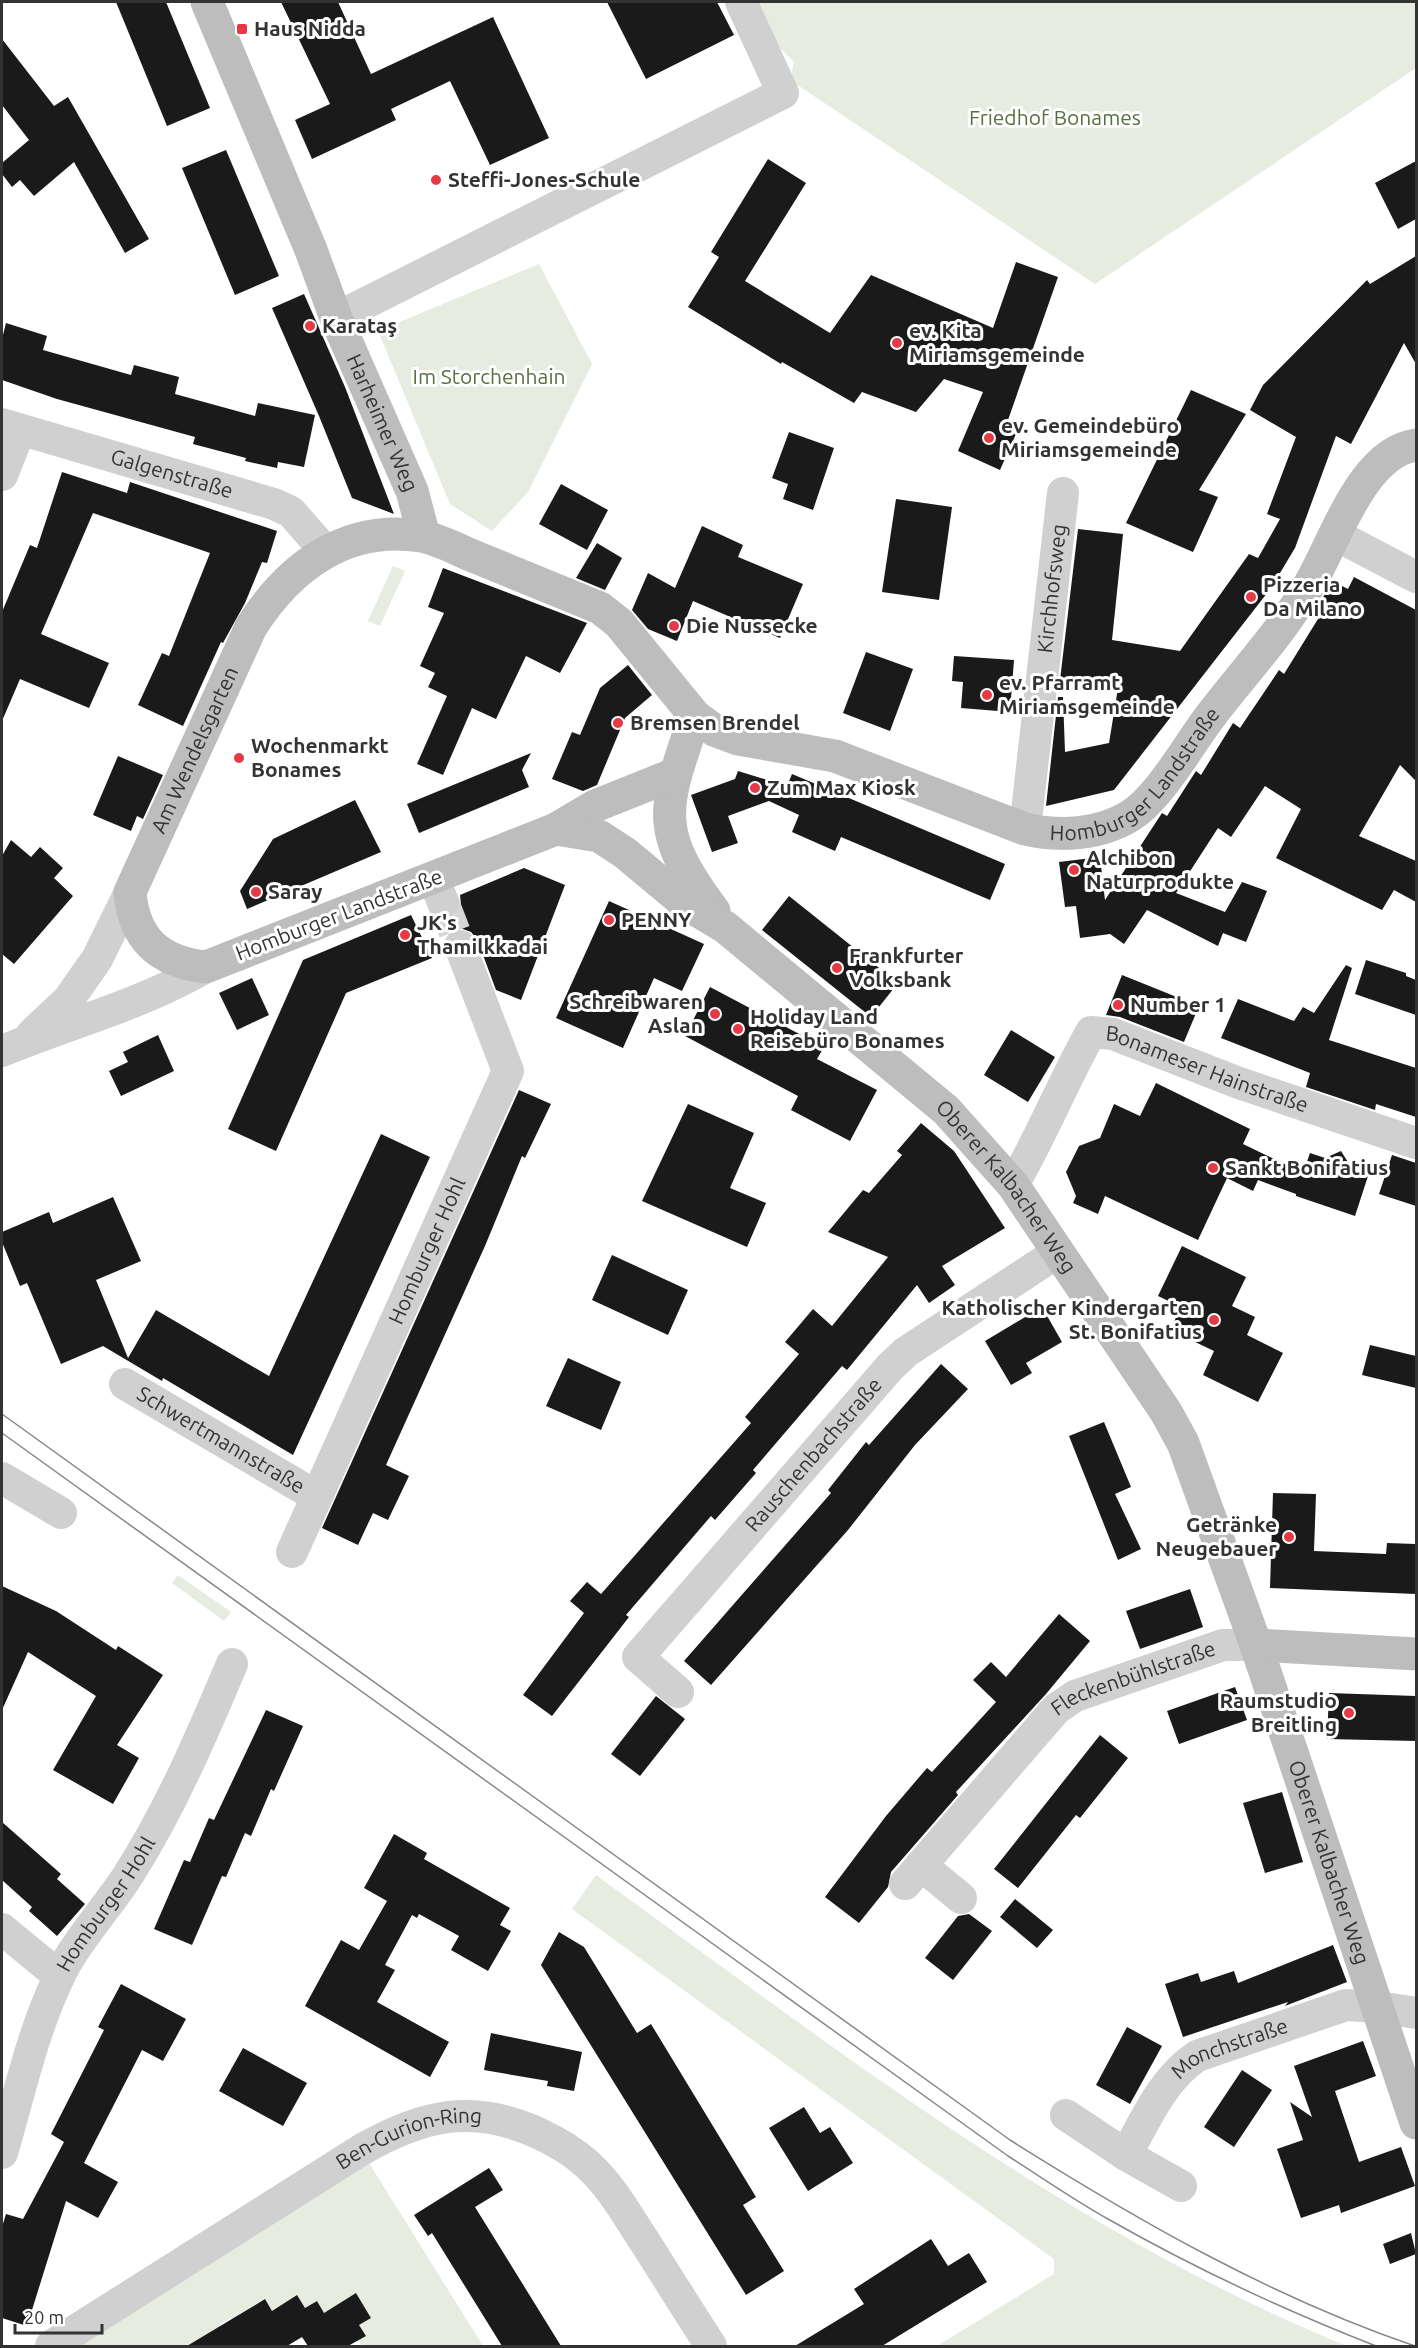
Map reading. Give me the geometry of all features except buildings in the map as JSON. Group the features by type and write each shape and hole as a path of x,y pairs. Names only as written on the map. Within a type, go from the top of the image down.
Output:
{"street":[{"name":"Harheimer Weg","path":"207,2 336,318 412,491 424,536"},
{"path":"336,318 783,93 741,2"},
{"path":"2,475 11,427"},
{"name":"Galgenstraße","path":"11,427 274,504 291,512 326,552"},
{"name":"Homburger Landstraße","path":"695,716 714,730 738,739 835,756 1025,829 1047,834 1076,833 1107,826 1131,815 1151,797 1212,714 1286,621 1309,587 1359,491 1376,467 1392,452 1416,445"},
{"name":"Kirchhofsweg","path":"1025,829 1063,493"},
{"name":"Am Wendelsgarten","path":"12,1046 69,999 97,959 130,892 250,627 268,601 286,580 326,552 358,539 392,533 424,536"},
{"path":"1336,535 1416,577"},
{"path":"424,536 600,608 619,623 695,716"},
{"name":"Oberer Kalbacher Weg","path":"695,716 670,796 670,835 690,880 726,927"},
{"name":"Homburger Landstraße","path":"12,1046 182,981 206,967 438,890 556,829 595,806 675,774"},
{"name":"Oberer Kalbacher Weg","path":"556,829 598,836 625,853 685,903 726,927 946,1110 1013,1185 1166,1412 1183,1443 1256,1645 1416,2123"},
{"path":"130,892 132,913 152,946 166,957 182,964 206,967"},
{"name":"Homburger Hohl","path":"292,1552 508,1071 460,946"},
{"name":"Bonameser Hainstraße","path":"1013,1185 1041,1138 1067,1074 1091,1032 1113,1034 1239,1083 1416,1143"},
{"name":"Rauschenbachstraße","path":"678,1692 638,1657 890,1367 906,1352 1058,1252"},
{"name":"Schwertmannstraße","path":"125,1384 316,1496"},
{"path":"2,1478 61,1513"},
{"name":"Fleckenbühlstraße","path":"961,1898 913,1874 1056,1710 1075,1696 1223,1645 1416,1654"},
{"name":"Homburger Hohl","path":"2,2153 45,2008 59,1976 127,1877 158,1825 186,1769 232,1664"},
{"path":"2,1929 59,1976"},
{"name":"Monchstraße","path":"1126,2155 1167,2082 1179,2068 1197,2056 1346,2006 1378,2007 1416,2013"},
{"name":"Ben-Gurion-Ring","path":"51,2346 391,2132 448,2115 480,2116 515,2122 551,2139 587,2164 614,2194 711,2346"},
{"path":"1066,2115 1126,2155 1181,2186"}],"green space":[{"name":"Friedhof Bonames","path":"753,2 1416,2 1416,68 1095,284 790,80 794,62 770,38"},
{"name":"Im Storchenhain","path":"539,264 592,364 528,492 492,531 450,504 378,331"},
{"path":"393,566 405,571 380,626 368,621"},
{"path":"178,1575 231,1612 224,1621 172,1583"},
{"path":"596,1875 866,2071 1051,2193 1147,2249 1245,2300 1347,2346 937,2346 1054,2274 1054,2259 572,1909"},
{"path":"361,2150 483,2346 362,2346 358,2340 365,2335 359,2325 371,2317 356,2293 324,2313 317,2301 305,2308 297,2295 272,2311 264,2299 239,2314 233,2322 230,2318 219,2325 226,2336 209,2346 202,2340 187,2346 51,2346"}],"tunnel":[{"path":"443,902 460,946"}],"tram line":[{"path":"2,1414 1010,2140 1157,2228 1258,2281 1309,2305 1415,2346"},
{"path":"2,1433 1008,2156 1095,2212 1140,2237 1273,2303 1376,2346"}],"place":[{"name":"Haus Nidda","path":"242,29"},
{"name":"Steffi-Jones-Schule","path":"436,180"},
{"name":"Karataş","path":"310,326"},
{"name":"ev. Kita Miriamsgemeinde","path":"897,343"},
{"name":"ev. Gemeindebüro Miriamsgemeinde","path":"989,438"},
{"name":"Pizzeria Da Milano","path":"1251,597"},
{"name":"Die Nussecke","path":"674,626"},
{"name":"ev. Pfarramt Miriamsgemeinde","path":"987,695"},
{"name":"Bremsen Brendel","path":"618,723"},
{"name":"Wochenmarkt Bonames","path":"239,758"},
{"name":"Zum Max Kiosk","path":"755,788"},
{"name":"Alchibon Naturprodukte","path":"1074,870"},
{"name":"Saray","path":"256,892"},
{"name":"PENNY","path":"609,920"},
{"name":"JK's Thamilkkadai","path":"405,935"},
{"name":"Frankfurter Volksbank","path":"837,968"},
{"name":"Number 1","path":"1118,1005"},
{"name":"Schreibwaren Aslan","path":"715,1014"},
{"name":"Holiday Land Reisebüro Bonames","path":"738,1029"},
{"name":"Sankt Bonifatius","path":"1213,1168"},
{"name":"Katholischer Kindergarten St. Bonifatius","path":"1214,1320"},
{"name":"Getränke Neugebauer","path":"1289,1537"},
{"name":"Raumstudio Breitling","path":"1349,1713"}]}
